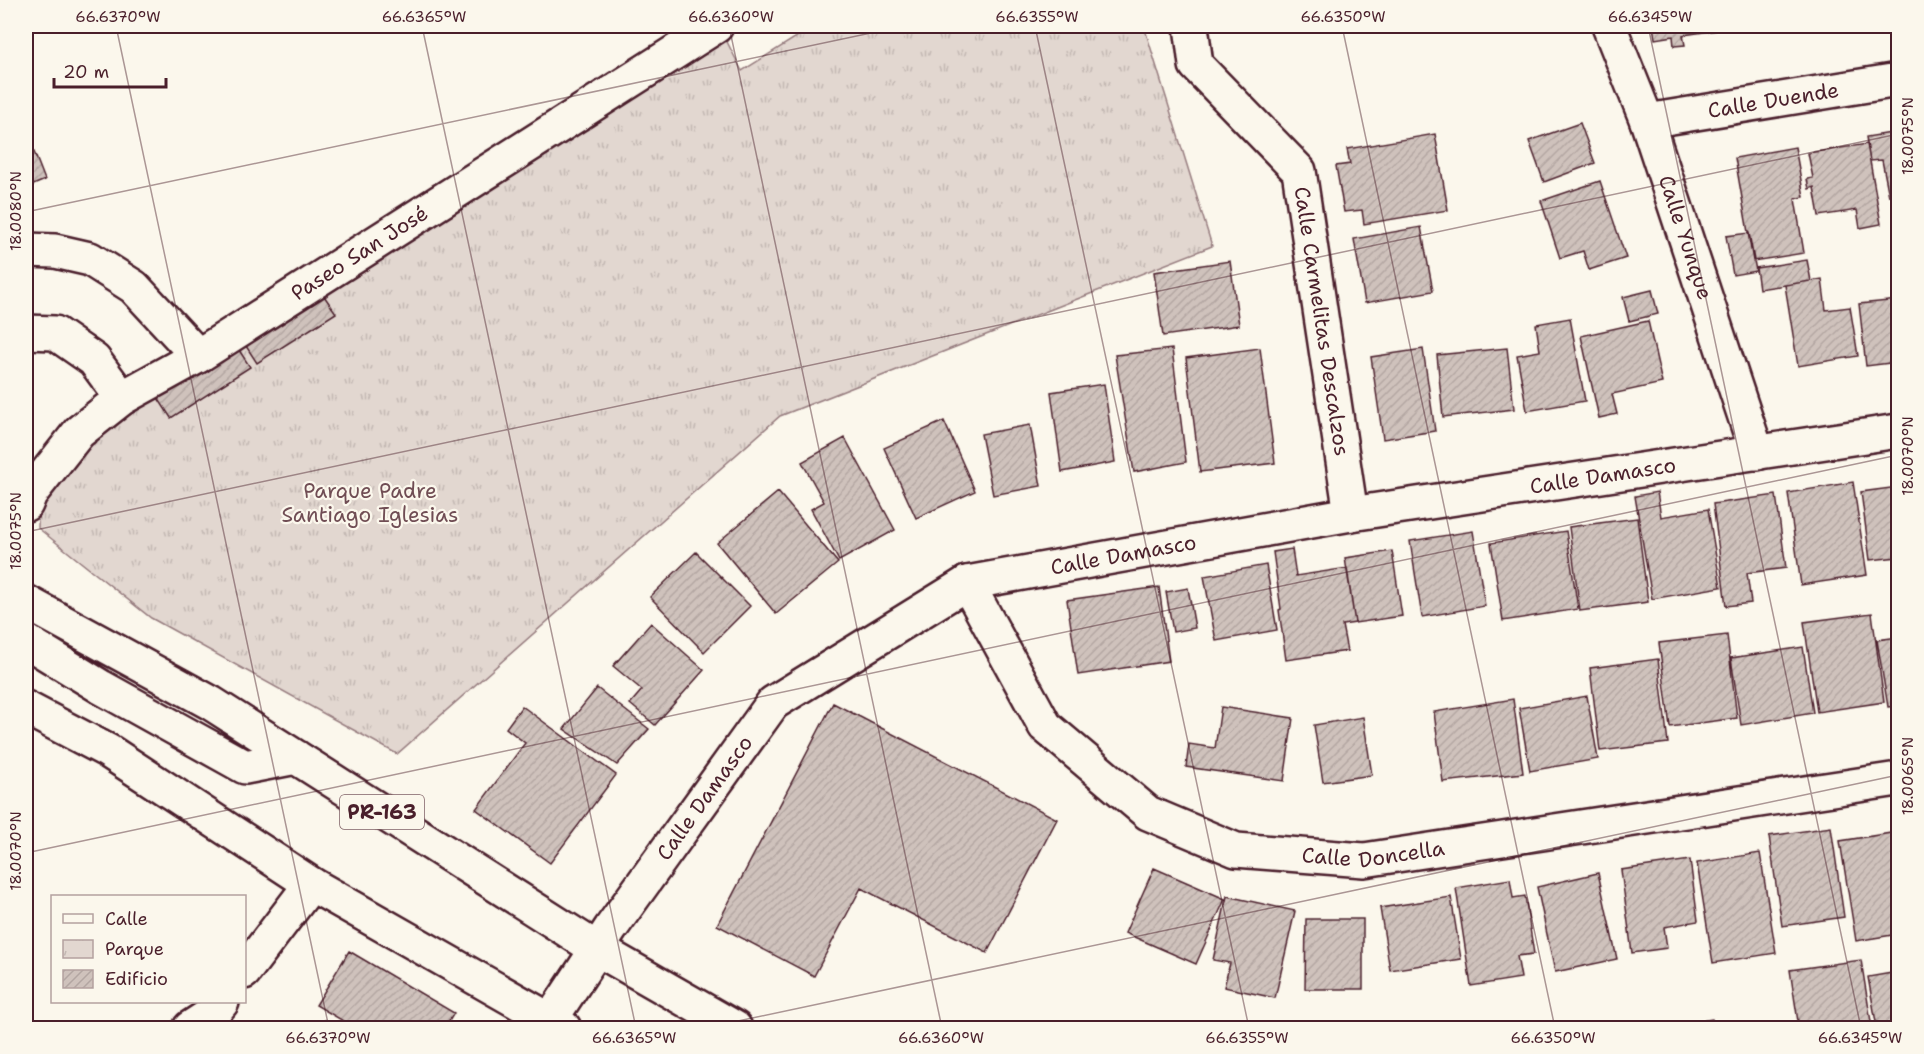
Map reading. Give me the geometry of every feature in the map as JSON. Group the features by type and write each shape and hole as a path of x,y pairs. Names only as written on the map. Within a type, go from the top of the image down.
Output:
{"street":[{"name":"Paseo San José","path":"26,504 30,494 79,432 122,398 198,356 716,26"},
{"name":"Calle Carmelitas Descalzos","path":"1191,26 1196,65 1299,171 1351,514"},
{"name":"Calle Yunque","path":"1609,26 1647,121 1757,453"},
{"name":"Calle Duende","path":"1647,121 1899,80"},
{"path":"26,250 55,251 90,259 134,287 198,356"},
{"path":"26,332 55,333 94,360 122,398"},
{"name":"Calle Damasco","path":"553,1026 597,949 773,703 967,583 1351,514 1899,431"},
{"name":"Calle Doncella","path":"967,583 1045,726 1148,813 1236,850 1364,860 1899,779"},
{"name":"PR-163","path":"26,602 211,703 597,949 735,1029"},
{"path":"26,641 101,687 245,767 296,757"},
{"path":"26,708 108,751 311,884 553,1026"},
{"path":"246,969 311,884"},
{"path":"190,1029 213,1013 221,1003"}],"green space":[{"name":"Parque Padre Santiago Iglesias","path":"814,26 1144,26 1212,246 780,416 397,754 151,618 38,528 39,497 85,440 724,36 742,71"}],"building":[{"path":"1653,26 1732,26 1732,28 1683,35 1685,45 1674,46 1673,36 1655,39"},
{"path":"1734,26 1758,26 1734,29"},
{"path":"1580,123 1595,163 1544,182 1529,141"},
{"path":"1898,132 1898,194 1889,196 1882,160 1870,161 1866,137"},
{"path":"26,134 45,180 26,188"},
{"path":"1435,134 1448,210 1364,224 1362,210 1344,212 1336,166 1350,164 1347,149"},
{"path":"1867,144 1881,224 1860,228 1857,210 1819,216 1814,187 1809,189 1807,179 1813,178 1808,153"},
{"path":"1795,147 1804,197 1795,199 1804,253 1753,261 1735,158"},
{"path":"1600,181 1626,258 1589,270 1583,251 1560,258 1541,201"},
{"path":"1421,227 1433,291 1365,303 1354,239"},
{"path":"1749,233 1756,271 1733,275 1726,236"},
{"path":"1807,260 1811,281 1759,289 1756,268"},
{"path":"1230,261 1239,325 1163,336 1154,272"},
{"path":"1822,279 1826,310 1850,307 1858,356 1798,366 1785,285"},
{"path":"1652,290 1658,314 1629,321 1623,297"},
{"path":"322,293 336,313 257,363 244,343"},
{"path":"1898,300 1898,362 1866,366 1859,304"},
{"path":"1570,318 1585,401 1527,411 1517,355 1540,351 1536,324"},
{"path":"1648,321 1662,383 1612,394 1617,414 1599,418 1581,336"},
{"path":"237,347 250,367 171,418 158,398"},
{"path":"1260,348 1275,463 1200,472 1186,358"},
{"path":"1507,348 1514,409 1443,417 1437,355"},
{"path":"1172,349 1186,462 1134,472 1115,355"},
{"path":"1423,349 1435,431 1383,439 1371,357"},
{"path":"1104,384 1115,462 1062,472 1051,392"},
{"path":"944,421 975,491 916,518 884,448"},
{"path":"1030,425 1041,486 993,495 981,434"},
{"path":"845,438 895,530 839,561 811,509 824,502 802,462"},
{"path":"1853,482 1867,575 1801,585 1788,493"},
{"path":"1898,487 1898,557 1870,560 1861,492"},
{"path":"778,492 838,563 776,614 717,543"},
{"path":"1657,492 1661,517 1708,509 1721,587 1652,599 1635,496"},
{"path":"1776,495 1786,568 1747,573 1751,603 1726,606 1713,504"},
{"path":"1637,518 1648,602 1580,611 1569,527"},
{"path":"1473,531 1485,606 1422,617 1410,541"},
{"path":"1566,531 1578,609 1503,621 1491,543"},
{"path":"1292,549 1296,576 1347,568 1355,623 1342,625 1347,651 1286,660 1273,552"},
{"path":"1392,551 1402,616 1355,623 1345,558"},
{"path":"696,552 750,606 704,652 650,597"},
{"path":"1266,565 1277,630 1216,641 1204,576"},
{"path":"1159,587 1169,661 1078,675 1067,600"},
{"path":"1188,588 1195,628 1173,632 1166,592"},
{"path":"1872,613 1884,702 1817,712 1804,622"},
{"path":"651,623 704,670 655,725 630,704 642,690 613,666"},
{"path":"1727,635 1737,718 1670,727 1659,643"},
{"path":"1898,637 1898,706 1888,707 1877,640"},
{"path":"1803,647 1813,713 1741,725 1731,658"},
{"path":"1658,659 1668,743 1600,751 1590,668"},
{"path":"597,688 649,729 617,765 564,729"},
{"path":"1587,696 1598,759 1530,771 1519,708"},
{"path":"1513,699 1523,773 1443,782 1434,712"},
{"path":"833,703 1057,819 987,953 861,888 814,976 717,925"},
{"path":"522,706 616,775 550,863 476,809 525,743 506,728"},
{"path":"1221,707 1293,718 1284,781 1186,767 1189,744 1215,748"},
{"path":"1363,717 1372,775 1323,782 1314,725"},
{"path":"1831,827 1844,917 1782,926 1769,836"},
{"path":"1898,832 1898,934 1856,941 1840,841"},
{"path":"1760,853 1776,953 1713,963 1697,863"},
{"path":"1690,860 1698,921 1664,927 1667,948 1632,953 1621,870"},
{"path":"1154,868 1225,899 1196,964 1125,933"},
{"path":"1598,873 1617,959 1555,972 1537,887"},
{"path":"1510,879 1513,898 1525,896 1534,954 1517,956 1521,978 1471,986 1456,888"},
{"path":"1227,896 1295,911 1275,998 1224,987 1230,963 1213,960"},
{"path":"1451,897 1461,959 1390,970 1380,908"},
{"path":"1306,919 1363,919 1363,989 1305,989"},
{"path":"349,951 454,1013 445,1028 355,1028 316,1005"},
{"path":"1861,960 1872,1028 1799,1028 1790,970"},
{"path":"1898,972 1898,1028 1877,1028 1868,977"},
{"path":"1712,1019 1713,1028 1652,1028"},
{"path":"325,1020 338,1028 320,1028"}]}
